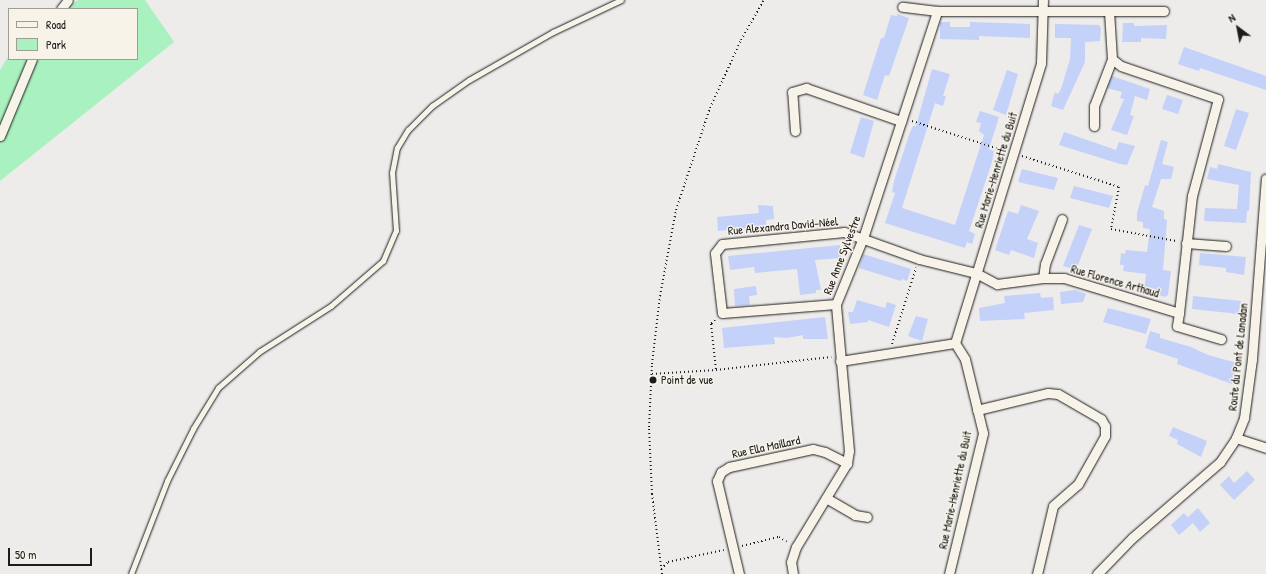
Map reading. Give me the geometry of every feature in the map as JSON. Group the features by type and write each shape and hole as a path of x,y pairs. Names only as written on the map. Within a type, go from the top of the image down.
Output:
{"street":[{"path":"62,8 68,0"},
{"name":"Rue Marie-Henriette du Buit","path":"949,574 982,433 965,359 955,343 1041,63 1044,12 1043,0"},
{"path":"902,7 937,11 1164,11"},
{"name":"Rue Anne Sylvestre","path":"793,574 791,562 796,547 847,463 849,451 836,304 863,238 937,11"},
{"path":"1094,126 1094,106 1112,59 1109,11"},
{"path":"1112,59 1122,66 1218,99 1192,196 1177,326 1222,339"},
{"path":"0,136 32,60"},
{"path":"795,131 792,92 806,88 901,121"},
{"name":"Route du Pont de Lanadan","path":"1097,574 1132,538 1220,462 1236,438 1244,418 1252,359 1266,179"},
{"path":"1042,278 1045,264 1062,218"},
{"name":"Rue Alexandra David-Néel","path":"722,313 715,253 722,244 844,232 863,238"},
{"name":"Rue Florence Arthaud","path":"863,238 919,259 976,273 996,284 1042,278 1064,278 1179,313"},
{"path":"1186,243 1226,246"},
{"path":"722,313 836,304"},
{"path":"840,358 889,354 955,343"},
{"path":"977,410 1048,393 1058,394 1101,419 1105,426 1105,436 1078,484 1053,506 1036,574"},
{"path":"1236,438 1266,448"},
{"name":"Rue Ella Maillard","path":"739,574 717,481 721,472 729,467 813,449 826,452 847,463"},
{"path":"826,498 855,515 867,517"}],"lane":[{"path":"131,574 167,481 193,429 218,388 258,352 331,306 383,261 396,231 392,173 397,148 408,130 432,106 469,80 553,32 621,0"}],"path":[{"path":"662,574 652,494 649,427 652,374 660,296 676,210 710,108 741,40 764,0"},
{"path":"901,121 916,121 1119,187 1112,229 1186,243"},
{"path":"889,354 919,259"},
{"path":"716,370 711,324 722,313"},
{"path":"652,374 716,370 840,358"},
{"path":"661,569 668,562 779,537 796,547"}],"green space":[{"path":"78,0 145,0 174,42 0,181 0,70 8,57 8,60 138,60 138,8 66,8"}],"building":[{"path":"897,14 909,18 889,76 885,75 877,100 863,95 881,38 884,38 891,15 897,16"},
{"path":"940,22 950,22 950,27 970,27 970,22 1030,24 1030,38 979,36 979,40 940,39"},
{"path":"1123,23 1134,23 1134,26 1167,25 1166,39 1141,38 1141,42 1122,42"},
{"path":"1055,24 1099,25 1101,28 1100,41 1085,42 1085,62 1063,110 1051,106 1055,92 1058,94 1061,89 1070,59 1071,38 1055,38"},
{"path":"1184,47 1266,76 1266,90 1200,68 1199,71 1178,64"},
{"path":"932,69 950,74 943,96 946,96 943,106 935,103 902,208 955,225 984,135 979,131 981,123 976,122 980,111 999,117 989,149 994,151 992,162 969,231 975,234 972,244 967,242 965,248 885,223 895,193 892,192 894,181 909,135 913,126 916,126"},
{"path":"1007,70 1018,74 1006,115 993,110"},
{"path":"1112,76 1150,89 1147,100 1135,96 1130,115 1134,116 1127,135 1111,130 1124,99 1120,98 1122,92 1107,88"},
{"path":"1167,95 1183,100 1178,114 1162,109"},
{"path":"1236,109 1249,113 1236,150 1224,146"},
{"path":"861,117 874,121 864,158 850,153"},
{"path":"1064,132 1116,150 1119,142 1135,146 1127,165 1120,164 1059,145"},
{"path":"1161,140 1168,142 1162,164 1174,167 1171,179 1161,179 1152,207 1164,211 1164,219 1167,220 1163,270 1171,271 1168,295 1165,297 1144,291 1146,274 1123,271 1124,265 1120,265 1121,253 1125,254 1126,250 1147,252 1150,229 1143,228 1143,222 1137,221 1137,213 1145,185 1148,186"},
{"path":"1218,164 1251,172 1249,211 1247,211 1246,223 1204,221 1205,208 1237,209 1239,185 1207,179 1210,167 1217,169"},
{"path":"1022,169 1058,178 1054,190 1018,182"},
{"path":"1074,186 1113,196 1109,208 1070,198"},
{"path":"758,205 773,206 774,219 766,220 766,226 718,231 717,217 759,213"},
{"path":"1021,205 1039,211 1027,239 1038,243 1034,258 1011,250 1009,255 995,250 1008,211 1018,214"},
{"path":"1079,225 1092,229 1076,270 1063,266"},
{"path":"840,245 842,258 815,260 821,290 816,290 816,293 800,295 797,269 755,273 754,267 730,270 728,256"},
{"path":"1200,253 1246,257 1244,275 1226,272 1226,268 1199,265"},
{"path":"863,254 911,269 907,281 902,279 901,281 859,268"},
{"path":"756,286 757,295 749,296 750,305 735,306 734,289"},
{"path":"1075,290 1086,294 1083,302 1061,304 1060,292"},
{"path":"1040,293 1041,298 1053,297 1054,310 1024,313 1025,319 980,321 979,308 1005,303 1004,296"},
{"path":"1193,296 1241,301 1239,314 1192,309"},
{"path":"857,300 885,308 887,302 896,305 889,327 868,320 868,322 850,324 848,312 853,312"},
{"path":"1108,308 1151,319 1146,334 1103,322"},
{"path":"916,316 928,319 922,341 908,336"},
{"path":"825,317 828,339 803,339 803,335 787,338 774,337 775,344 724,348 722,328"},
{"path":"1150,331 1160,334 1160,338 1191,347 1208,355 1237,363 1232,384 1177,364 1178,359 1145,348"},
{"path":"1173,427 1207,441 1201,457 1177,444 1178,440 1169,436"},
{"path":"1247,471 1255,480 1234,500 1220,485 1229,476 1234,483"},
{"path":"1198,508 1210,523 1200,532 1188,517"},
{"path":"1184,513 1193,523 1179,535 1171,525"}],"place":[{"name":"Point de vue","path":"653,380"}]}
